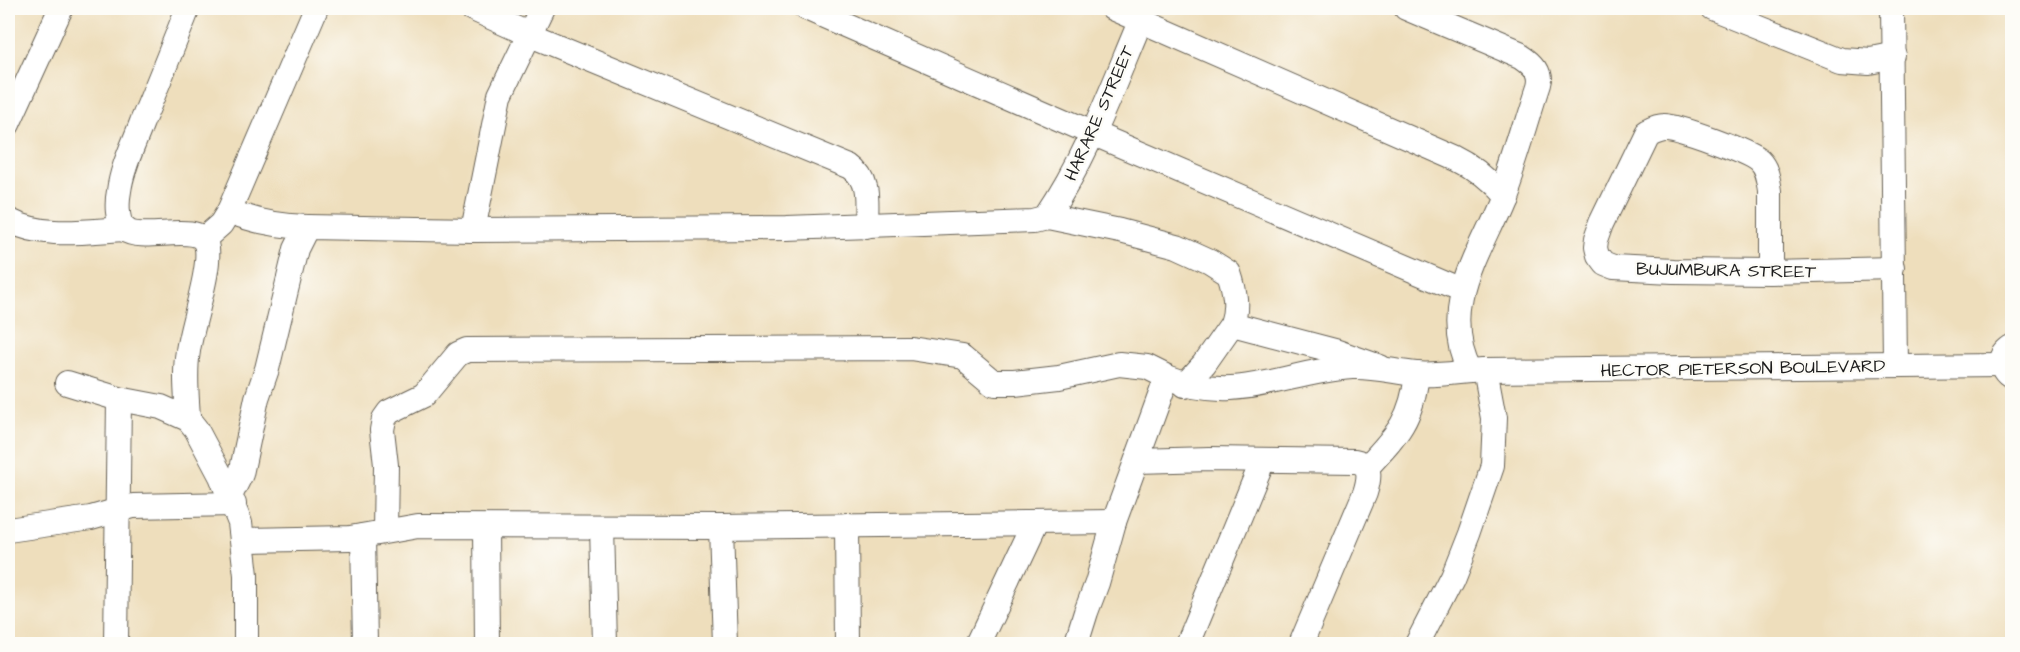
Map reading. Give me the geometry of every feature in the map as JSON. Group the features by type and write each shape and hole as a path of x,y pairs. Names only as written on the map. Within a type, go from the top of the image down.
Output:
{"street":[{"path":"8,124 61,8"},
{"path":"125,229 119,220 119,191 122,174 188,8"},
{"path":"204,239 221,224 229,210 316,8"},
{"path":"471,8 528,34 850,167 859,173 866,191 866,226"},
{"path":"473,230 500,95 542,8"},
{"path":"806,8 1462,291"},
{"path":"1112,8 1143,14 1457,159 1475,168 1503,195"},
{"path":"1406,8 1522,57 1535,68 1539,81 1503,195 1462,291 1457,316 1460,346 1478,370 1494,418 1492,466 1452,576 1417,645"},
{"path":"1712,8 1738,13 1842,60 1868,62 1893,57"},
{"path":"1891,8 1895,366"},
{"name":"HARARE STREET","path":"1047,216 1065,189 1092,133 1143,14"},
{"name":"BUJUMBURA STREET","path":"1770,272 1770,191 1764,167 1758,160 1706,138 1666,125 1657,126 1646,132 1602,223 1594,248 1603,264 1613,268 1770,272 1895,269"},
{"path":"229,210 265,223 307,227 473,230 787,228 1035,219 1047,216 1177,246 1210,261 1229,273 1235,291 1236,311 1232,324 1204,364 1176,381 1137,461 1114,522 1097,584 1076,645"},
{"path":"8,220 30,229 54,233 125,229 140,235 182,233 196,234 204,239 207,246 207,258 199,305 187,353 188,419"},
{"path":"232,500 239,480 257,398 267,369 296,249 307,227"},
{"path":"1232,324 1335,351 1380,368"},
{"path":"365,645 374,534 386,465 382,430 384,419 389,412 424,395 458,354 467,350 910,348 963,356 994,382 1059,377 1119,364 1147,368 1176,381 1204,388 1233,389 1257,386 1332,369 1380,368"},
{"name":"HECTOR PIETERSON BOULEVARD","path":"1380,368 1417,374 1478,370 2009,364"},
{"path":"1367,467 1391,442 1402,426 1414,397 1417,374"},
{"path":"67,383 119,399 153,405 188,419 202,437 232,500 243,540 247,602 246,645"},
{"path":"116,645 119,399"},
{"path":"1187,645 1263,460"},
{"path":"1137,461 1355,461 1367,467 1369,475 1365,494 1301,645"},
{"path":"8,530 70,522 140,506 232,500"},
{"path":"243,540 339,539 408,526 721,527 1114,522"},
{"path":"978,645 1035,523"},
{"path":"847,525 848,645"},
{"path":"486,527 487,645"},
{"path":"602,527 605,645"},
{"path":"721,527 725,645"}]}
